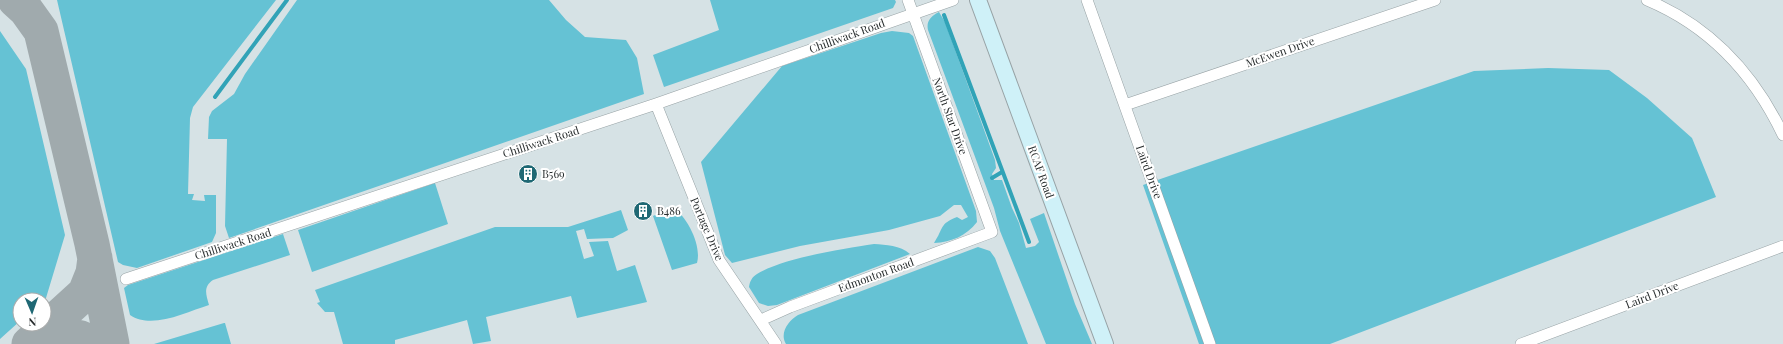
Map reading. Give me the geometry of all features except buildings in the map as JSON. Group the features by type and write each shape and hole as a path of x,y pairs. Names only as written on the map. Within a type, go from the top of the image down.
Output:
{"main road":[{"name":"RCAF Road","path":"978,0 1105,344"}],"street":[{"name":"North Star Drive","path":"908,0 992,232"},
{"name":"Chilliwack Road","path":"126,279 656,104 953,0"},
{"name":"Laird Drive","path":"1087,0 1210,344"},
{"name":"McEwen Drive","path":"1125,105 1435,0"},
{"path":"1647,0 1684,18 1708,35 1732,58 1755,85 1772,111 1783,135"},
{"name":"Portage Drive","path":"656,104 719,260 776,344"},
{"name":"Edmonton Road","path":"760,320 790,307 992,232"},
{"name":"Laird Drive","path":"1521,344 1783,246"}],"shaded area":[{"path":"57,0 276,0 193,107 190,118 188,194 194,194 192,200 205,201 204,195 216,195 216,233 212,242 137,268 123,265 118,262"},
{"path":"297,0 549,0 566,20 585,37 626,40 637,58 644,94 229,238 225,226 227,139 208,139 209,117 212,111 234,94 245,74"},
{"path":"710,0 895,0 896,2 893,8 664,87 653,55 719,30"},
{"path":"939,12 945,22 995,160 996,168 992,174 994,180 1002,180 1019,223 1026,248 1035,246 1039,242 1030,219 1044,213 1075,304 1092,344 1046,344 1000,231 994,208 928,30 930,19"},
{"path":"0,31 26,69 65,235 48,292 12,292 12,328 0,339"},
{"path":"892,31 909,33 913,36 976,211 977,222 963,235 953,240 934,243 944,224 957,217 962,220 968,217 961,205 954,205 940,216 889,230 800,246 732,263 725,255 701,162 782,66 881,33"},
{"path":"1548,68 1609,70 1647,98 1692,138 1716,197 1330,344 1199,344 1143,185 1474,71"},
{"path":"435,183 448,224 312,272 298,230"},
{"path":"673,207 688,224 695,240 698,256 697,263 672,270 653,216"},
{"path":"621,210 628,230 613,238 587,239 584,229 576,231 584,259 594,256 589,242 608,241 617,271 635,265 647,302 577,318 571,296 486,317 491,341 473,344 467,320 395,340 395,344 343,344 334,312 325,312 317,303 320,302 315,290 495,227 568,227"},
{"path":"283,234 290,255 213,280 208,285 206,291 209,305 180,315 159,320 148,321 130,315 124,288 128,285"},
{"path":"874,244 897,247 910,254 777,305 768,306 759,303 749,287 755,275 782,263 813,255"},
{"path":"978,247 990,251 995,258 1028,344 786,344 784,340 784,331 788,323 798,315"},
{"path":"224,323 231,344 154,344"}],"waterway":[{"path":"215,97 287,0"},
{"path":"944,15 1029,242"},
{"path":"992,178 1002,172"}],"taxiway":[{"path":"15,0 26,10 41,31 92,244 112,344"},
{"path":"29,344 85,293 93,273 95,258"},
{"path":"31,344 46,338 62,335 77,337 93,344"}],"place":[{"name":"B569","path":"528,174"},
{"name":"B486","path":"643,211"}]}
